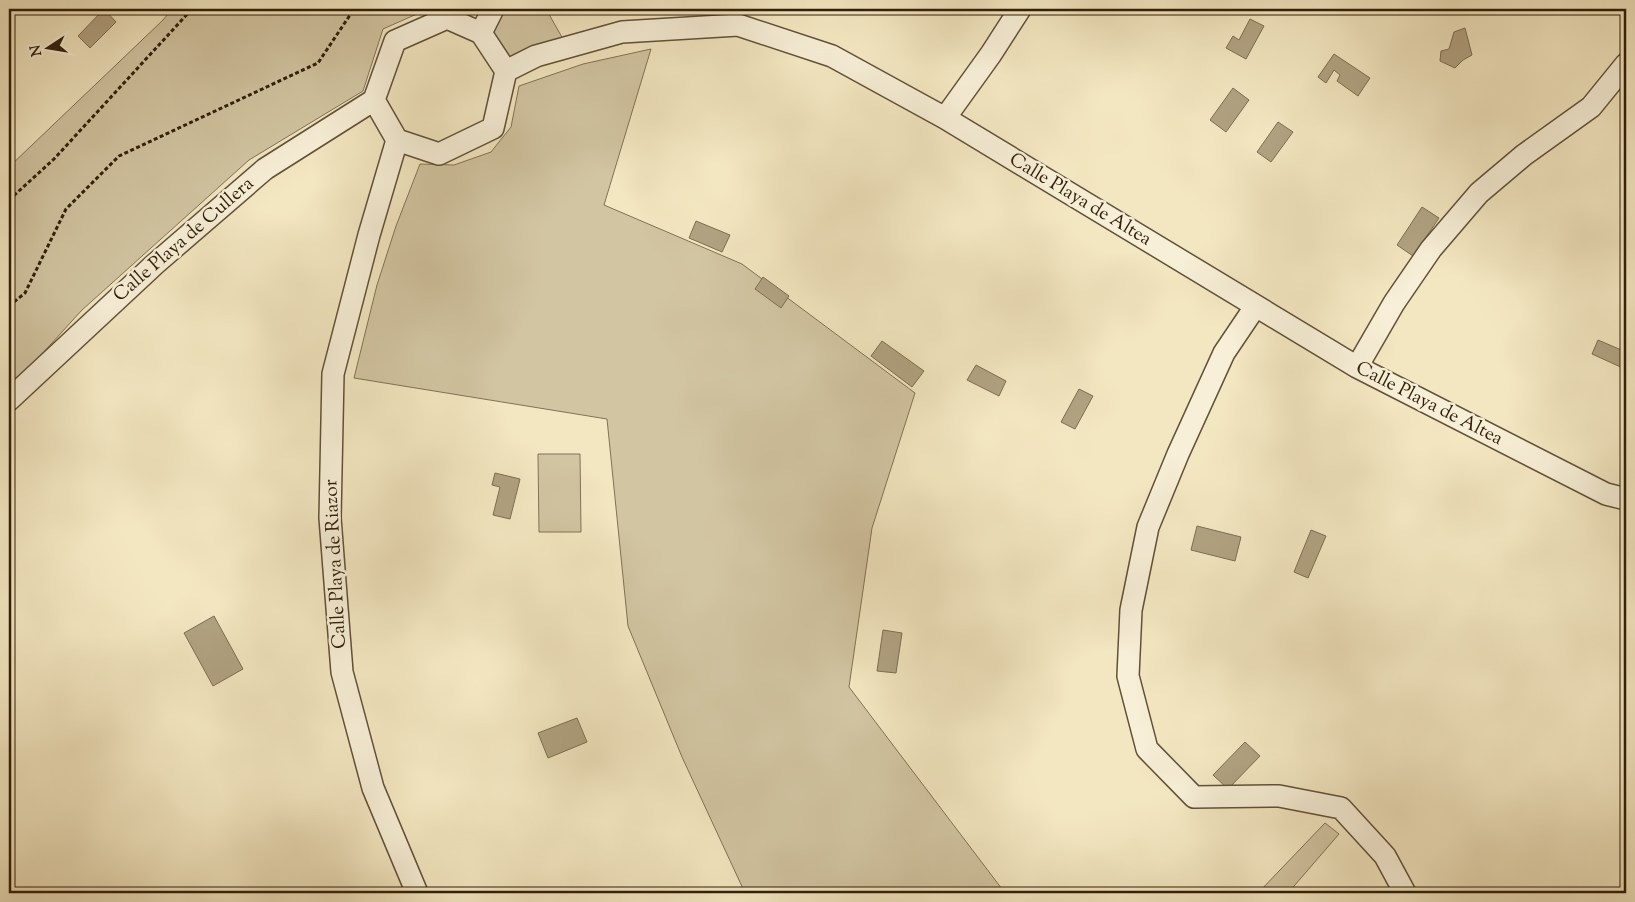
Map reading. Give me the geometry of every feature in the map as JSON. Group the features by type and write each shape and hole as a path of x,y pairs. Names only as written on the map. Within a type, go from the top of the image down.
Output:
{"street":[{"path":"481,33 493,9"},
{"path":"945,118 991,54 1020,9"},
{"path":"449,13 481,33 506,71 493,128 439,154 397,140 374,100 396,40 449,13"},
{"name":"Calle Playa de Altea","path":"506,71 536,56 622,32 738,25 832,56 945,118 1357,368 1606,494 1626,498"},
{"path":"1357,368 1394,303 1425,257 1479,194 1524,155 1591,107 1626,64"},
{"name":"Calle Playa de Cullera","path":"9,400 155,264 265,169 374,100"},
{"name":"Calle Playa de Riazor","path":"397,140 369,235 333,374 330,518 342,672 373,788 416,893"},
{"path":"1255,307 1224,353 1148,526 1131,610 1128,676 1144,740 1147,749 1194,797 1279,796 1341,808 1385,856 1405,893"}],"path":[{"path":"9,200 54,159 192,9"},
{"path":"9,306 25,293 66,209 119,156 318,63 354,9"}],"shaded area":[{"path":"104,9 116,22 90,48 78,36"},
{"path":"172,9 428,9 383,29 363,91 249,160 82,310 9,390 9,167 163,20"},
{"path":"500,9 546,9 563,39 508,60 488,32"},
{"path":"1250,19 1264,26 1246,59 1226,48 1233,36 1239,40"},
{"path":"1465,28 1472,55 1455,68 1440,61 1441,51 1449,49 1454,32"},
{"path":"651,49 604,205 742,264 915,393 872,528 849,687 1005,893 745,893 682,757 628,626 607,419 354,378 377,285 396,226 420,164 454,165 491,152 511,127 519,86 583,64"},
{"path":"1334,54 1370,78 1358,96 1337,81 1340,75 1334,70 1326,83 1318,77"},
{"path":"1233,88 1249,100 1226,132 1210,120"},
{"path":"1278,122 1293,132 1271,162 1257,152"},
{"path":"1422,207 1439,218 1413,256 1397,245"},
{"path":"696,221 730,235 722,252 689,238"},
{"path":"763,277 789,296 781,308 755,289"},
{"path":"1598,340 1626,352 1625,369 1592,354"},
{"path":"882,341 924,371 912,387 871,356"},
{"path":"976,365 1006,381 999,396 967,380"},
{"path":"1079,389 1093,396 1075,429 1061,422"},
{"path":"538,454 580,454 581,532 539,532"},
{"path":"495,473 520,479 510,519 493,515 500,487 492,485"},
{"path":"1197,526 1241,537 1235,561 1191,550"},
{"path":"1311,530 1326,536 1308,578 1294,572"},
{"path":"214,616 243,669 213,686 184,633"},
{"path":"883,630 902,633 896,673 877,671"},
{"path":"577,718 587,742 548,758 538,733"},
{"path":"1245,742 1260,756 1228,789 1213,775"},
{"path":"1325,823 1339,834 1288,893 1258,893"}]}
